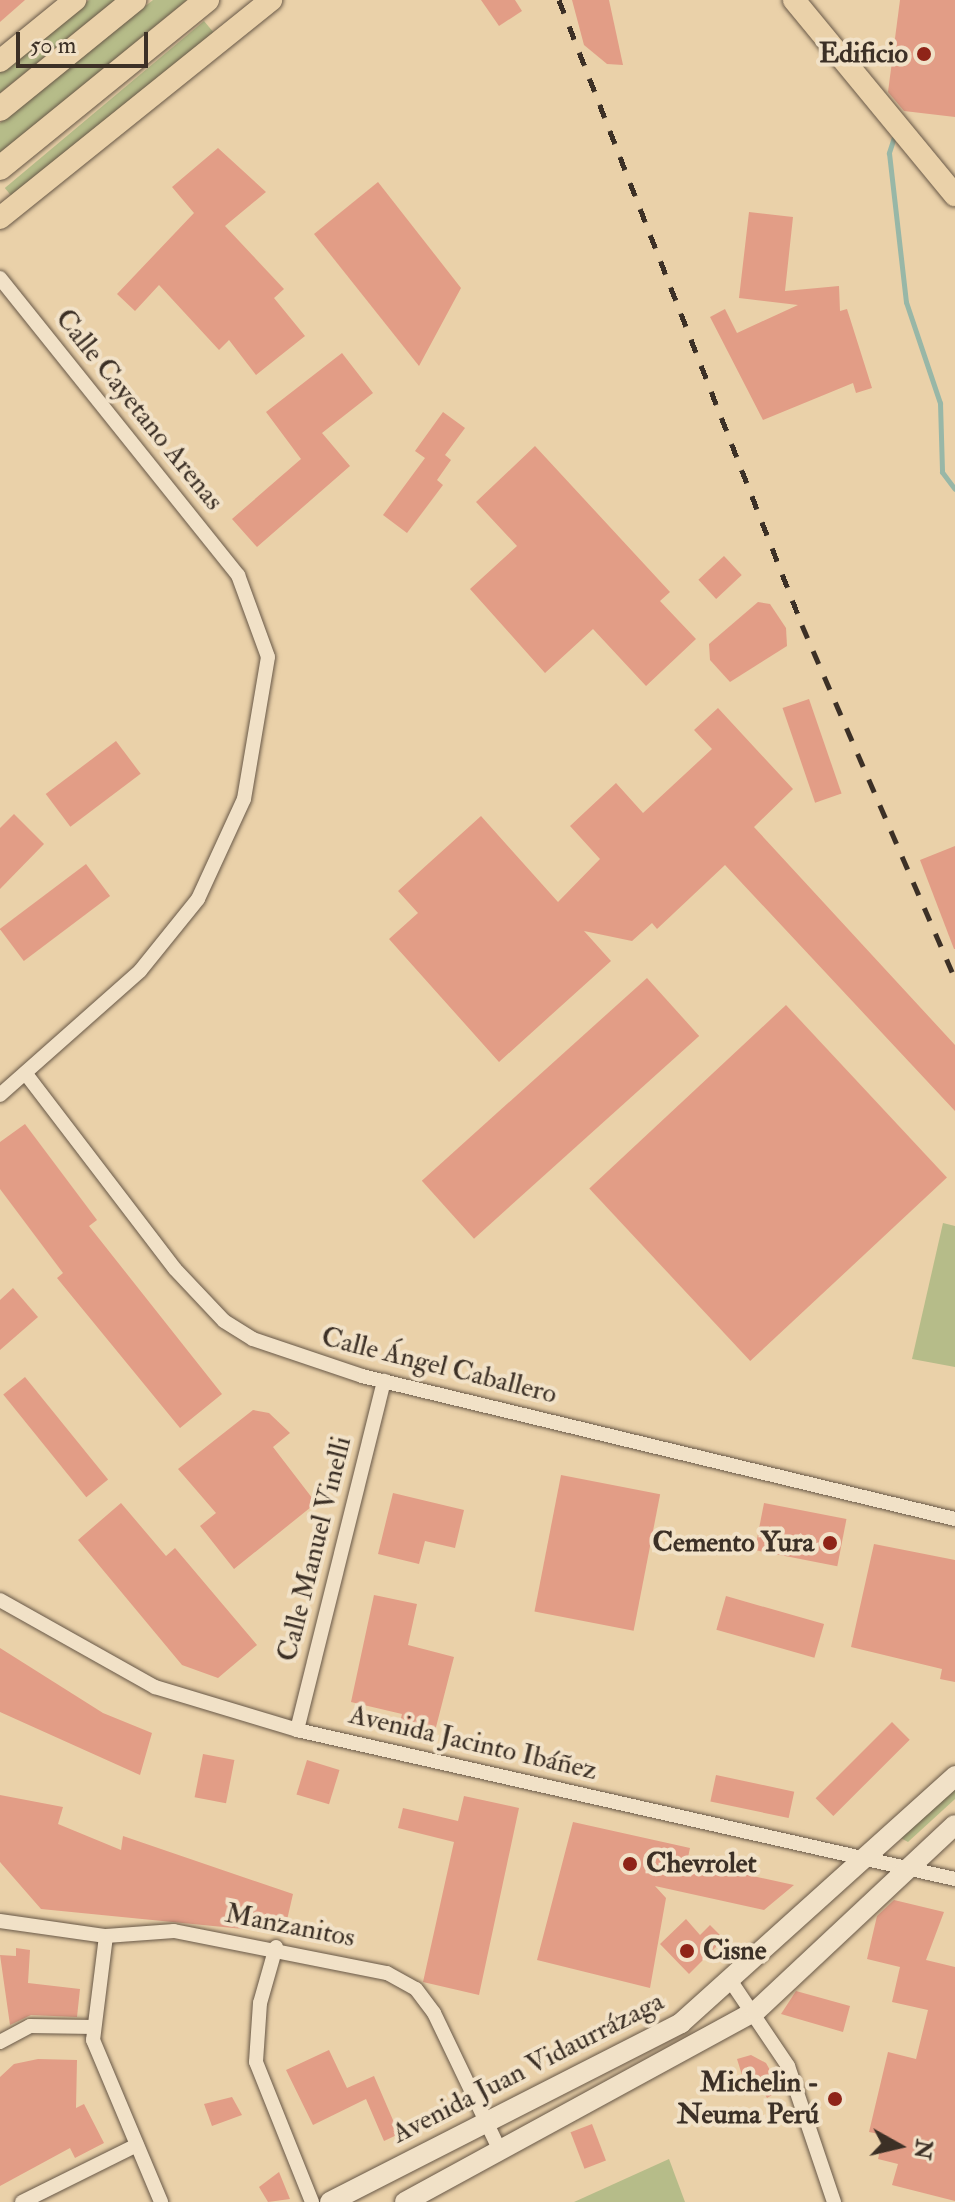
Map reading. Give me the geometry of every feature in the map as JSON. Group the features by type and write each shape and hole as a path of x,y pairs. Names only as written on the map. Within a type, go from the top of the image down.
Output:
{"highway":[{"path":"0,109 134,0"},
{"path":"0,168 207,0"}],"main road":[{"path":"0,61 75,0"},
{"path":"0,218 271,0"},
{"path":"794,1 858,74 953,193"},
{"name":"Avenida Juan Vidaurrázaga","path":"330,2202 681,2023 952,1783"},
{"name":"Avenida Juan Vidaurrázaga","path":"405,2202 756,2011 955,1825"}],"street":[{"name":"Calle Cayetano Arenas","path":"0,278 238,575 259,620 267,689 244,799 222,854 198,899 140,971 0,1095"},
{"name":"Calle Ángel Caballero","path":"26,1074 175,1269 224,1321 288,1354 384,1381 955,1519"},
{"name":"Calle Manuel Vinelli","path":"297,1730 384,1381"},
{"name":"Avenida Jacinto Ibáñez","path":"0,1600 155,1687 297,1730 955,1879"},
{"name":"Manzanitos","path":"0,1921 106,1936 174,1931 276,1947 387,1973 416,1989 489,2121 500,2151"},
{"path":"106,1936 93,2040 161,2202"},
{"path":"276,1947 260,2003 256,2062 312,2202"},
{"path":"730,1980 756,2011 788,2066 834,2202"},
{"path":"0,2042 30,2026 94,2027"},
{"path":"22,2202 137,2145"}],"green space":[{"path":"89,0 115,0 0,93 0,72"},
{"path":"153,0 187,0 0,154 0,123"},
{"path":"204,21 214,33 15,200 5,188"},
{"path":"943,1223 955,1226 955,1367 912,1359"},
{"path":"955,1784 955,1799 908,1842 897,1836"},
{"path":"669,2159 685,2202 574,2202"}],"building":[{"path":"0,0 25,0 0,22"},
{"path":"481,0 515,0 522,11 499,26"},
{"path":"572,0 609,0 623,65 607,64 584,45"},
{"name":"Edificio","path":"900,0 955,0 955,117 904,111 888,92"},
{"path":"218,148 266,192 225,226 284,289 274,298 305,336 256,375 229,340 219,350 159,285 135,311 117,294 194,213 172,187"},
{"path":"378,182 461,288 419,366 314,234"},
{"path":"749,212 793,217 785,291 839,286 840,311 847,309 872,388 856,393 853,383 763,420 710,317 725,309 737,333 798,305 739,298"},
{"path":"342,353 373,393 322,433 350,466 257,547 232,519 301,459 266,412"},
{"path":"443,412 465,428 445,455 451,460 437,480 443,485 407,533 383,515 425,458 415,451"},
{"path":"535,446 670,592 660,601 696,639 646,686 593,629 545,673 470,589 517,546 476,502"},
{"path":"724,556 742,575 716,599 698,580"},
{"path":"758,602 770,604 786,628 787,646 730,682 710,660 709,644"},
{"path":"809,699 842,794 815,803 783,708"},
{"path":"718,708 793,789 754,827 955,1045 955,1111 725,865 657,929 652,923 632,941 584,931 611,961 499,1062 389,939 418,913 398,891 481,816 558,902 600,859 570,826 616,783 643,813 712,749 694,730"},
{"path":"116,741 141,774 70,827 46,794"},
{"path":"14,814 44,844 0,889 0,828"},
{"path":"955,846 955,949 954,949 920,860"},
{"path":"86,864 110,896 24,961 0,929"},
{"path":"647,978 699,1036 474,1239 422,1181"},
{"path":"786,1005 947,1178 750,1361 589,1188"},
{"path":"25,1124 97,1220 89,1226 222,1394 180,1428 57,1278 63,1273 0,1189 0,1142"},
{"path":"13,1288 38,1317 0,1350 0,1300"},
{"path":"25,1377 108,1480 86,1497 3,1395"},
{"path":"253,1410 269,1413 290,1433 273,1447 316,1503 234,1569 200,1526 216,1513 178,1469"},
{"path":"561,1475 660,1494 634,1631 534,1611"},
{"path":"393,1493 464,1510 455,1548 425,1541 419,1564 378,1554"},
{"path":"121,1503 166,1556 175,1548 257,1645 218,1678 182,1665 78,1540"},
{"path":"764,1503 846,1519 837,1566 755,1550"},
{"path":"874,1544 955,1560 955,1682 940,1679 942,1669 851,1647"},
{"path":"374,1595 417,1604 408,1645 454,1657 435,1731 400,1722 402,1714 351,1702"},
{"path":"726,1596 824,1624 814,1658 716,1630"},
{"path":"0,1648 103,1713 152,1733 140,1775 0,1712"},
{"path":"892,1722 910,1740 833,1816 816,1798"},
{"path":"203,1754 234,1760 226,1803 195,1797"},
{"path":"307,1760 340,1770 329,1804 296,1794"},
{"path":"716,1775 794,1792 789,1818 710,1801"},
{"path":"0,1795 63,1807 58,1824 121,1850 123,1836 293,1894 284,1933 41,1909 0,1862"},
{"path":"464,1796 519,1808 479,1995 423,1982 454,1842 398,1828 403,1808 458,1821"},
{"path":"573,1822 690,1848 687,1862 794,1885 764,1910 655,1886 666,1898 650,1988 537,1960"},
{"path":"894,1900 944,1912 926,1960 955,1967 955,2201 892,2185 898,2164 878,2159 884,2135 869,2132 888,2052 916,2059 928,2010 892,2002 900,1967 867,1959 877,1916"},
{"path":"686,1919 700,1935 710,1925 724,1939 689,1974 660,1944"},
{"path":"16,1948 30,1950 28,1983 80,1989 77,2017 31,2015 10,2025 0,1955 16,1956"},
{"path":"796,1991 850,2006 843,2032 781,2014"},
{"path":"329,2050 347,2088 374,2076 399,2134 384,2141 366,2099 313,2125 286,2070"},
{"path":"751,2055 766,2063 781,2090 767,2098 755,2077 742,2075 737,2059"},
{"path":"38,2059 77,2060 76,2108 84,2104 104,2143 75,2158 70,2148 0,2186 0,2077 14,2064"},
{"path":"232,2097 242,2115 212,2126 204,2104"},
{"path":"592,2124 606,2160 585,2169 571,2132"},
{"path":"279,2172 290,2199 268,2202 259,2187"}],"waterway":[{"path":"895,134 889,153 906,302 940,403 942,472 955,489"}],"railway":[{"path":"559,0 802,625 955,979"}],"place":[{"name":"Edificio","path":"924,54"},
{"name":"Cemento Yura","path":"830,1543"},
{"name":"Chevrolet","path":"630,1864"},
{"name":"Cisne","path":"687,1951"},
{"name":"Michelin - Neuma Perú","path":"835,2099"}]}
